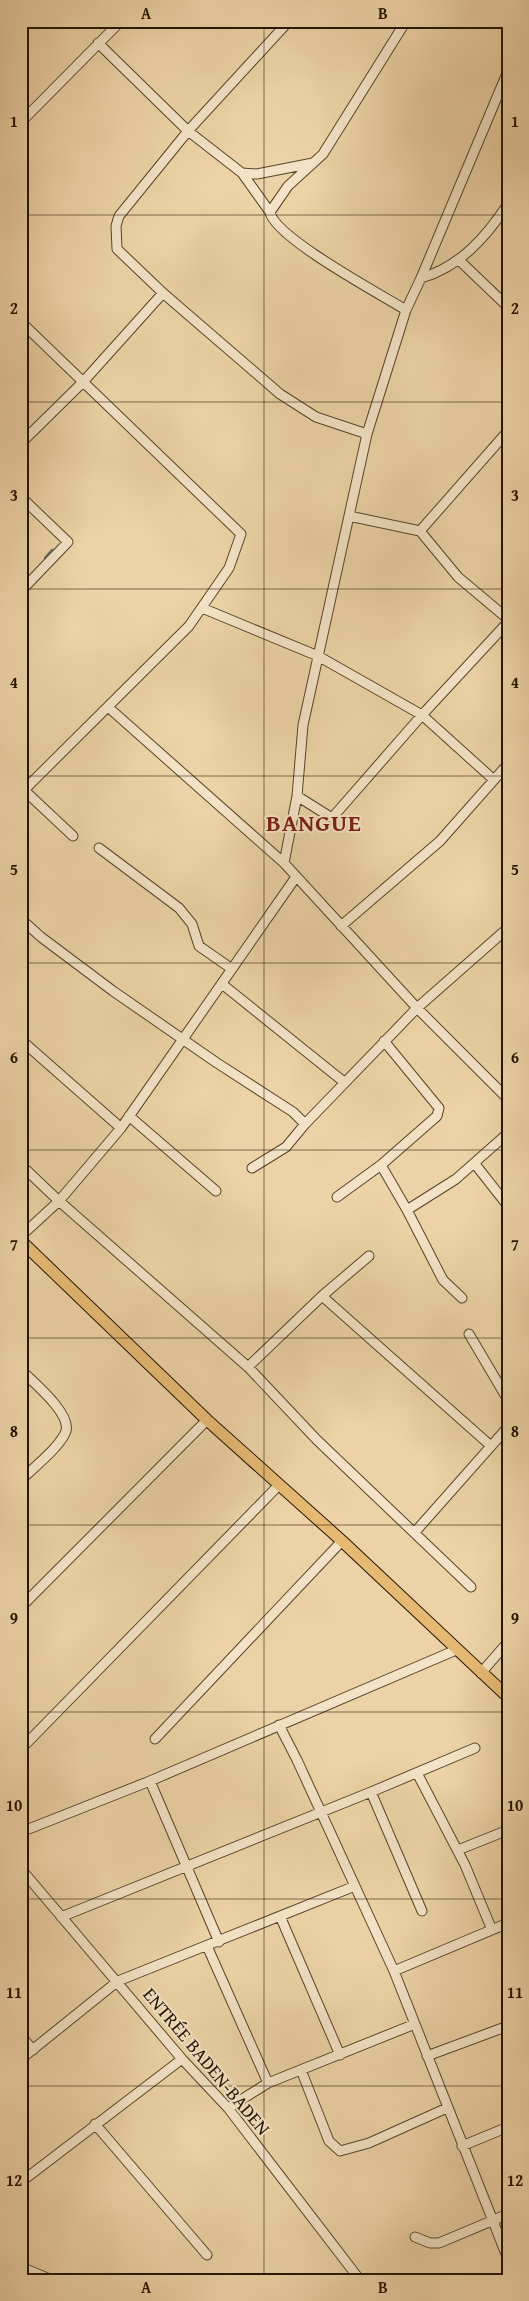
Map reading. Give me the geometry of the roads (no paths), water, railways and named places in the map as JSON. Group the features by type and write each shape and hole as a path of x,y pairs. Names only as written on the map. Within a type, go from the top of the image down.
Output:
{"main road":[{"path":"21,1242 207,1420 342,1541 508,1698"}],"street":[{"path":"21,122 121,21"},
{"path":"289,21 188,131 119,216 116,226 117,249 163,293 280,394 316,417 367,434"},
{"path":"270,212 288,186 324,154 406,21"},
{"path":"98,43 188,131 242,173 270,212 275,224 293,240 406,310"},
{"path":"284,863 297,796 302,726 367,434 406,310 422,278 508,71"},
{"path":"242,173 257,174 314,163"},
{"path":"422,278 441,272 459,260 493,227 508,204"},
{"path":"459,260 508,307"},
{"path":"21,443 83,382 163,293"},
{"path":"21,322 242,534 228,568 202,608 176,639 23,792 73,836"},
{"path":"420,532 508,431"},
{"path":"21,497 68,542 21,591"},
{"path":"297,796 332,818 508,620 458,576 420,532 349,516"},
{"path":"202,608 318,656 422,715 494,780"},
{"path":"108,707 284,863 416,1008 508,1098"},
{"path":"341,926 440,841 508,764"},
{"path":"99,848 179,908 192,924 199,946 232,969"},
{"path":"21,1236 59,1201 120,1128 296,877"},
{"path":"21,919 76,964 183,1039 293,1112 305,1124"},
{"path":"252,1168 286,1147 344,1082 416,1008 508,928"},
{"path":"222,984 344,1082"},
{"path":"21,1040 120,1128"},
{"path":"337,1197 380,1165 437,1116 439,1111 439,1108 384,1041"},
{"path":"129,1116 216,1191"},
{"path":"407,1210 456,1179 508,1133"},
{"path":"474,1164 508,1206"},
{"path":"21,1165 59,1201 136,1266 248,1367 317,1440 471,1587"},
{"path":"380,1165 407,1210 443,1280 462,1298"},
{"path":"248,1367 322,1296 368,1256"},
{"path":"322,1296 491,1446"},
{"path":"469,1334 508,1400"},
{"path":"21,1370 60,1410 66,1420 66,1430 60,1440 21,1480"},
{"path":"21,1606 207,1420"},
{"path":"415,1532 508,1427"},
{"path":"21,1749 278,1485"},
{"path":"155,1739 342,1541"},
{"path":"481,1673 508,1642"},
{"path":"21,1832 150,1781 456,1650"},
{"path":"280,1726 394,1971 491,2221 508,2259"},
{"path":"61,1917 475,1748"},
{"path":"417,1773 458,1850 492,1930"},
{"path":"150,1781 219,1942"},
{"path":"371,1792 422,1911"},
{"path":"458,1850 508,1830"},
{"name":"ENTRÉE BADEN-BADEN","path":"21,1869 118,1981 182,2059 228,2108 360,2280"},
{"path":"21,2059 118,1981 355,1886"},
{"path":"280,1916 340,2054"},
{"path":"394,1971 508,1924"},
{"path":"206,1946 268,2083"},
{"path":"228,2108 268,2083 415,2024"},
{"path":"427,2056 508,2026"},
{"path":"21,2036 33,2050"},
{"path":"21,2182 182,2059"},
{"path":"301,2070 329,2141 340,2151 369,2143 447,2108"},
{"path":"95,2124 207,2255"},
{"path":"462,2146 508,2127"},
{"path":"415,2238 430,2243 439,2243 508,2214"},
{"path":"21,2267 52,2280"}],"waterway":[{"path":"45,558 52,550"}],"district":[{"name":"BANGUE","path":"314,822"}]}
